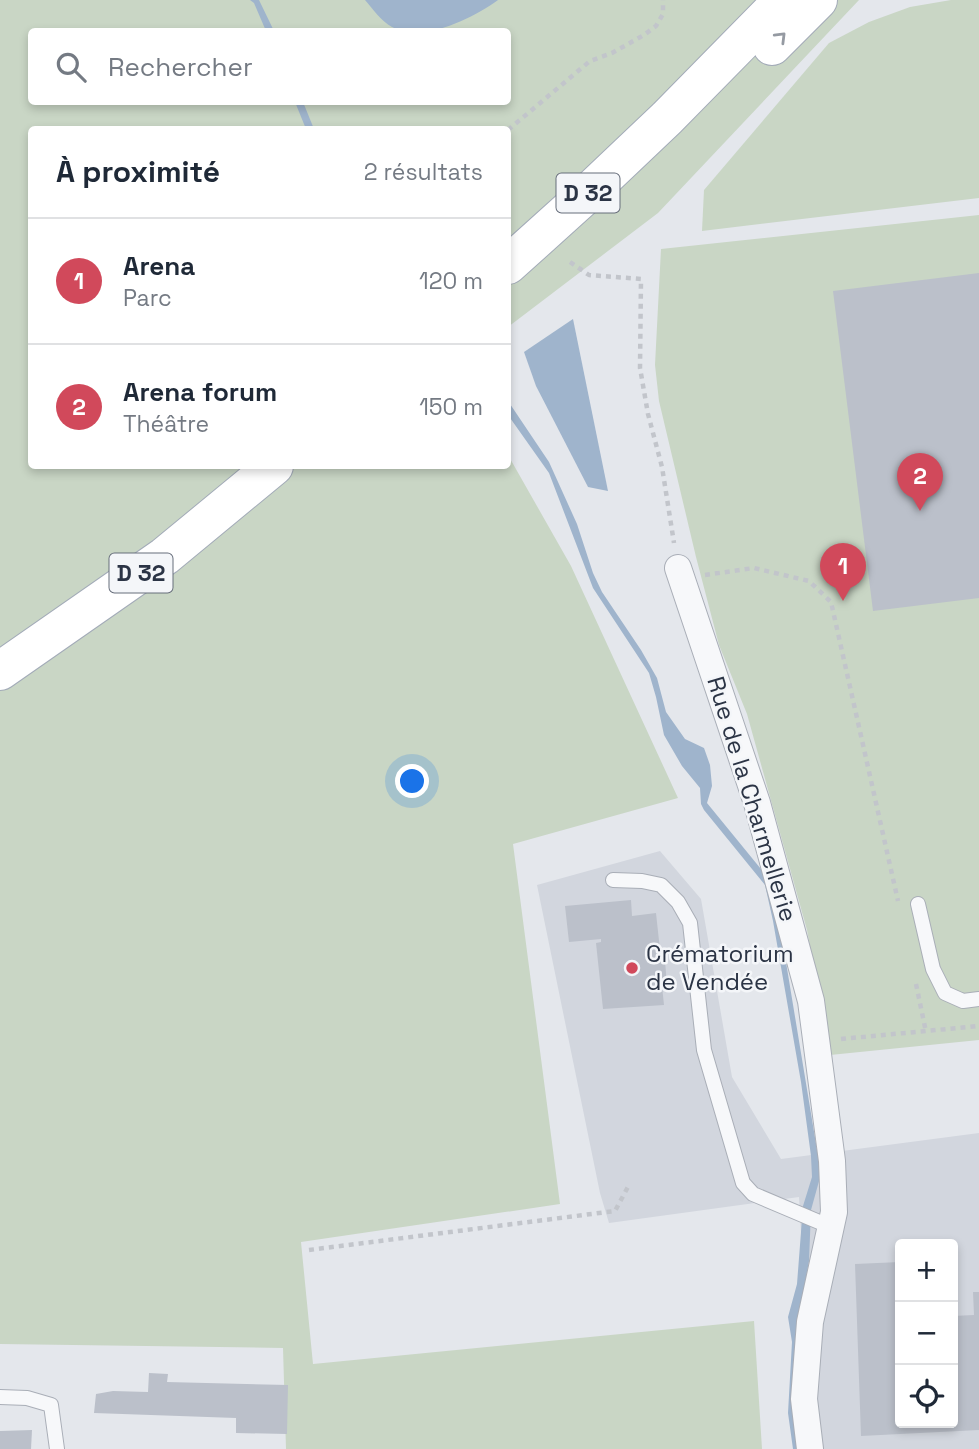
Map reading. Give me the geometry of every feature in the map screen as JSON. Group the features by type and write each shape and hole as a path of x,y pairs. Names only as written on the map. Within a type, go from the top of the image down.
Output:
{"main road":[{"name":"D 32","path":"511,262 667,118 783,0"},
{"path":"667,118 755,64 818,0"},
{"name":"D 32","path":"0,671 166,556 270,469"}],"street":[{"name":"Rue de la Charmellerie","path":"680,573 757,803 811,1001 832,1161 834,1212 825,1225 810,1322 804,1399 810,1449"}],"lane":[{"path":"613,880 642,881 661,886 678,902 690,923 704,1050 743,1183 754,1194 825,1225"},
{"path":"918,904 933,969 945,993 963,1000 979,999"},
{"path":"0,1397 27,1398 51,1405 57,1449"}],"path":[{"path":"511,127 590,61 612,52 656,26 663,13 663,0"},
{"path":"570,262 589,275 642,279 640,368 648,414 662,467 680,573 754,568 809,581 831,602 900,914"},
{"path":"915,981 926,1031"},
{"path":"816,1041 979,1026"},
{"path":"309,1250 615,1211 629,1185"}],"shaded area":[{"path":"660,851 701,899 732,1077 781,1159 979,1133 979,1449 813,1449 799,1197 609,1223 600,1193 537,885"}],"green space":[{"path":"0,0 859,0 658,213 511,325 511,126 28,126 28,469 511,469 511,460 571,566 678,798 513,844 560,1204 301,1242 313,1364 754,1321 762,1449 286,1449 283,1348 0,1344"},
{"path":"951,0 979,0 979,198 702,231 704,190 829,43 869,22 910,7"},
{"path":"979,215 979,1040 830,1055 807,930 747,714 719,645 659,401 655,365 661,249"}],"water":[{"path":"250,0 259,0 273,28 265,28 254,3"},
{"path":"365,0 498,0 443,28 395,28 381,18"},
{"path":"296,105 304,105 313,126 305,126"},
{"path":"573,319 608,491 588,487 536,386 524,352"},
{"path":"511,405 549,462 577,524 593,573 602,592 657,678 666,712 685,739 704,748 710,765 712,786 707,803 765,874 781,932 821,1174 811,1210 809,1261 798,1322 798,1449 793,1449 788,1413 792,1342 788,1317 797,1284 803,1206 812,1177 811,1156 801,1082 765,885 704,810 700,788 682,766 664,735 649,673 593,588 549,473 511,419"}],"building":[{"path":"979,273 979,598 873,611 833,291"},
{"name":"Crématorium de Vendée","path":"631,900 632,916 656,913 660,950 664,949 667,985 662,986 664,1005 603,1009 596,943 601,942 601,939 569,942 565,906"},
{"path":"895,1262 895,1428 958,1428 958,1316 974,1315 973,1292 979,1292 979,1430 861,1436 855,1264"},
{"path":"149,1373 168,1374 167,1382 288,1385 287,1434 236,1433 236,1418 94,1413 96,1394 113,1391 148,1392"},
{"path":"32,1430 31,1449 0,1449 0,1431"}],"place":[{"name":"Arena forum","path":"920,511"},
{"name":"Arena","path":"843,601"},
{"name":"Crématorium de Vendée","path":"632,968"}]}
